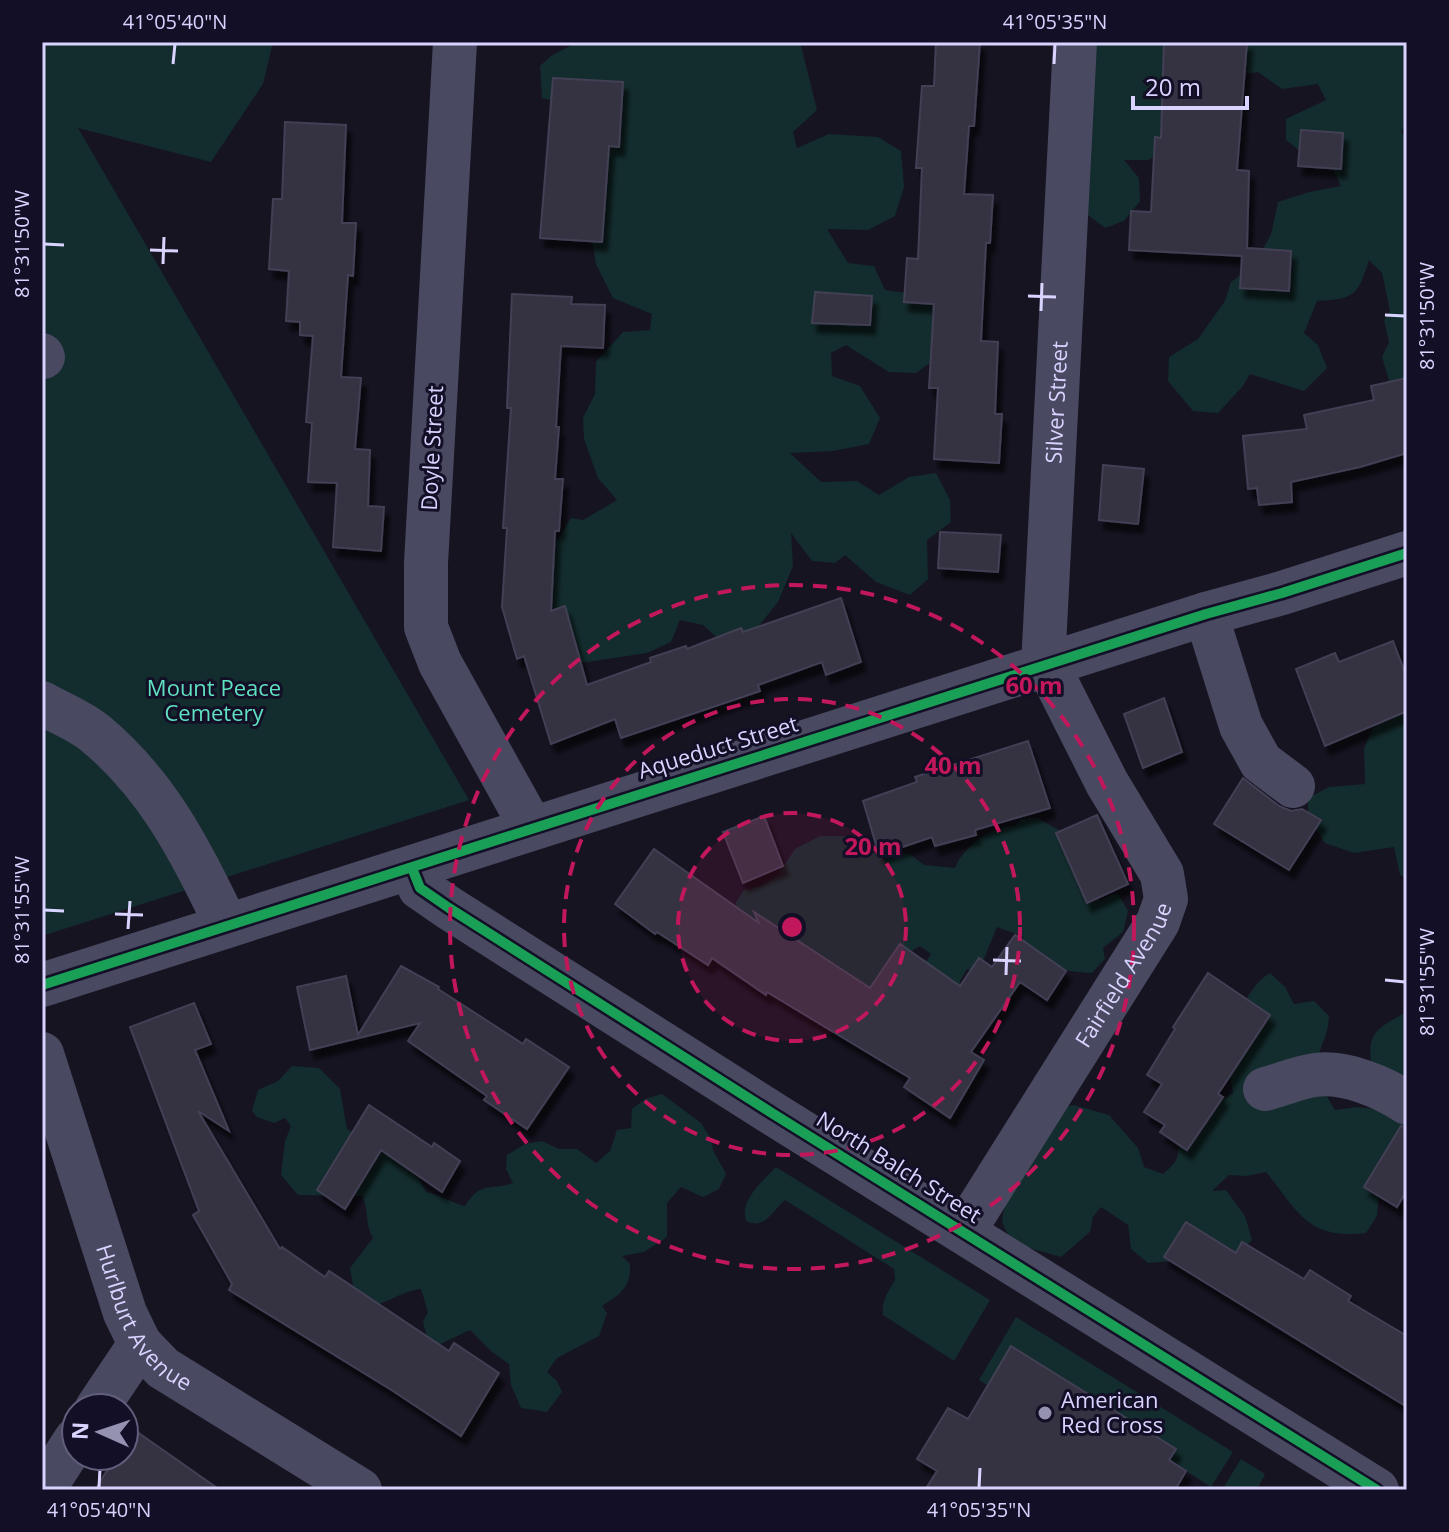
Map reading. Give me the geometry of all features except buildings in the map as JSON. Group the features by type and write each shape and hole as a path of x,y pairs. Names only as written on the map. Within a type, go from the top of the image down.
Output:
{"street":[{"name":"Doyle Street","path":"455,42 426,563 426,627 440,663 531,827"},
{"name":"Silver Street","path":"1045,665 1075,42"},
{"name":"Aqueduct Street","path":"42,985 412,868 531,827 1407,553"},
{"path":"1206,614 1241,726 1261,762 1293,786"},
{"name":"Fairfield Avenue","path":"964,1231 1158,922 1166,899 1162,874 1107,783 1045,665"},
{"path":"42,703 94,732 149,786 194,857 227,926"},
{"name":"North Balch Street","path":"412,868 420,888 449,908 1377,1490"},
{"name":"Hurlburt Avenue","path":"42,1054 125,1313 140,1344 163,1368 360,1490"},
{"path":"1265,1089 1317,1075 1351,1079 1391,1092 1407,1103"},
{"path":"108,1392 140,1344"},
{"path":"43,1490 60,1464"}],"green space":[{"name":"Mount Peace Cemetery","path":"42,42 273,42 263,84 211,162 78,128 469,800 42,936"},
{"path":"577,42 800,42 817,110 793,132 797,148 829,134 878,137 901,151 904,187 895,216 868,230 827,229 848,263 874,266 885,290 928,296 943,317 948,350 916,373 889,372 846,345 831,353 832,376 860,386 880,418 869,444 833,451 790,453 821,482 857,481 879,495 909,477 936,473 950,500 951,522 927,540 928,579 910,595 876,582 845,555 835,563 812,561 791,533 793,566 778,602 750,637 723,643 703,625 680,620 671,642 647,653 581,663 548,632 540,568 571,518 583,520 617,500 598,478 584,439 583,418 595,394 596,362 623,332 650,330 652,314 613,298 596,264 570,105 542,98 540,66 551,56"},
{"path":"1088,42 1407,42 1407,120 1401,132 1407,139 1407,162 1404,165 1407,167 1407,424 1392,391 1382,357 1389,342 1384,320 1390,311 1382,273 1369,260 1362,281 1353,293 1340,299 1317,301 1304,333 1318,345 1327,368 1304,391 1250,374 1218,413 1193,411 1168,381 1169,357 1198,339 1225,301 1231,282 1255,264 1271,234 1278,202 1341,186 1329,161 1310,159 1286,140 1286,119 1326,100 1318,84 1282,89 1258,72 1228,77 1171,150 1148,160 1124,160 1139,178 1140,201 1124,221 1105,228 1088,215"},
{"path":"1407,704 1407,878 1400,875 1394,847 1354,853 1325,843 1308,818 1308,798 1329,787 1365,784 1364,749 1377,718"},
{"path":"1037,818 1068,835 1092,895 1101,901 1113,894 1119,895 1128,911 1123,932 1103,948 1105,959 1092,973 1060,969 1041,961 1026,946 1022,936 997,927 979,971 967,969 960,981 960,996 923,967 931,954 920,946 905,955 878,993 738,924 736,902 744,890 761,886 777,876 795,849 820,836 844,836 871,854 889,849 911,855 924,865 955,868 979,838 997,829 1015,826 1021,819"},
{"path":"1270,973 1285,987 1294,1004 1314,1001 1329,1016 1318,1069 1324,1091 1335,1110 1357,1107 1407,1113 1407,1143 1379,1188 1377,1216 1366,1233 1346,1234 1317,1227 1296,1210 1266,1172 1229,1175 1212,1191 1226,1190 1245,1216 1252,1240 1240,1252 1223,1257 1148,1263 1131,1249 1128,1225 1101,1207 1093,1217 1090,1232 1061,1257 1012,1243 1002,1222 1007,1189 1052,1110 1074,1105 1109,1115 1138,1148 1144,1167 1163,1174 1176,1159 1184,1136 1194,1123 1233,1093 1227,1065 1232,1028 1248,996"},
{"path":"1407,1012 1407,1098 1374,1077 1370,1052 1378,1030"},
{"path":"292,1066 319,1068 340,1089 347,1129 410,1162 426,1192 465,1206 481,1189 513,1183 506,1169 507,1155 525,1144 542,1141 559,1149 577,1149 596,1163 610,1151 617,1130 631,1128 632,1109 645,1099 662,1094 701,1123 726,1174 719,1189 703,1197 681,1187 667,1203 667,1237 644,1252 622,1256 630,1264 629,1279 619,1294 602,1306 607,1313 599,1336 557,1358 547,1372 557,1381 562,1392 547,1412 521,1408 511,1385 509,1364 470,1330 436,1346 428,1341 423,1322 428,1312 421,1289 369,1306 354,1292 350,1268 373,1238 362,1196 298,1195 281,1175 285,1141 291,1126 285,1118 274,1123 257,1117 252,1111 258,1090 278,1081"},
{"path":"776,1167 990,1300 954,1361 883,1315 884,1301 895,1280 894,1269 785,1200 763,1221 746,1221 749,1198"},
{"path":"1016,1317 1233,1452 1211,1487 1169,1460 1176,1449 1011,1346 987,1385 979,1380"},
{"path":"1241,1459 1265,1474 1257,1490 1222,1490"}],"cycle path":[{"path":"42,985 1206,614 1407,553"},
{"path":"412,868 420,888 449,908 1377,1490"}],"place":[{"name":"American Red Cross","path":"1045,1413"}]}
